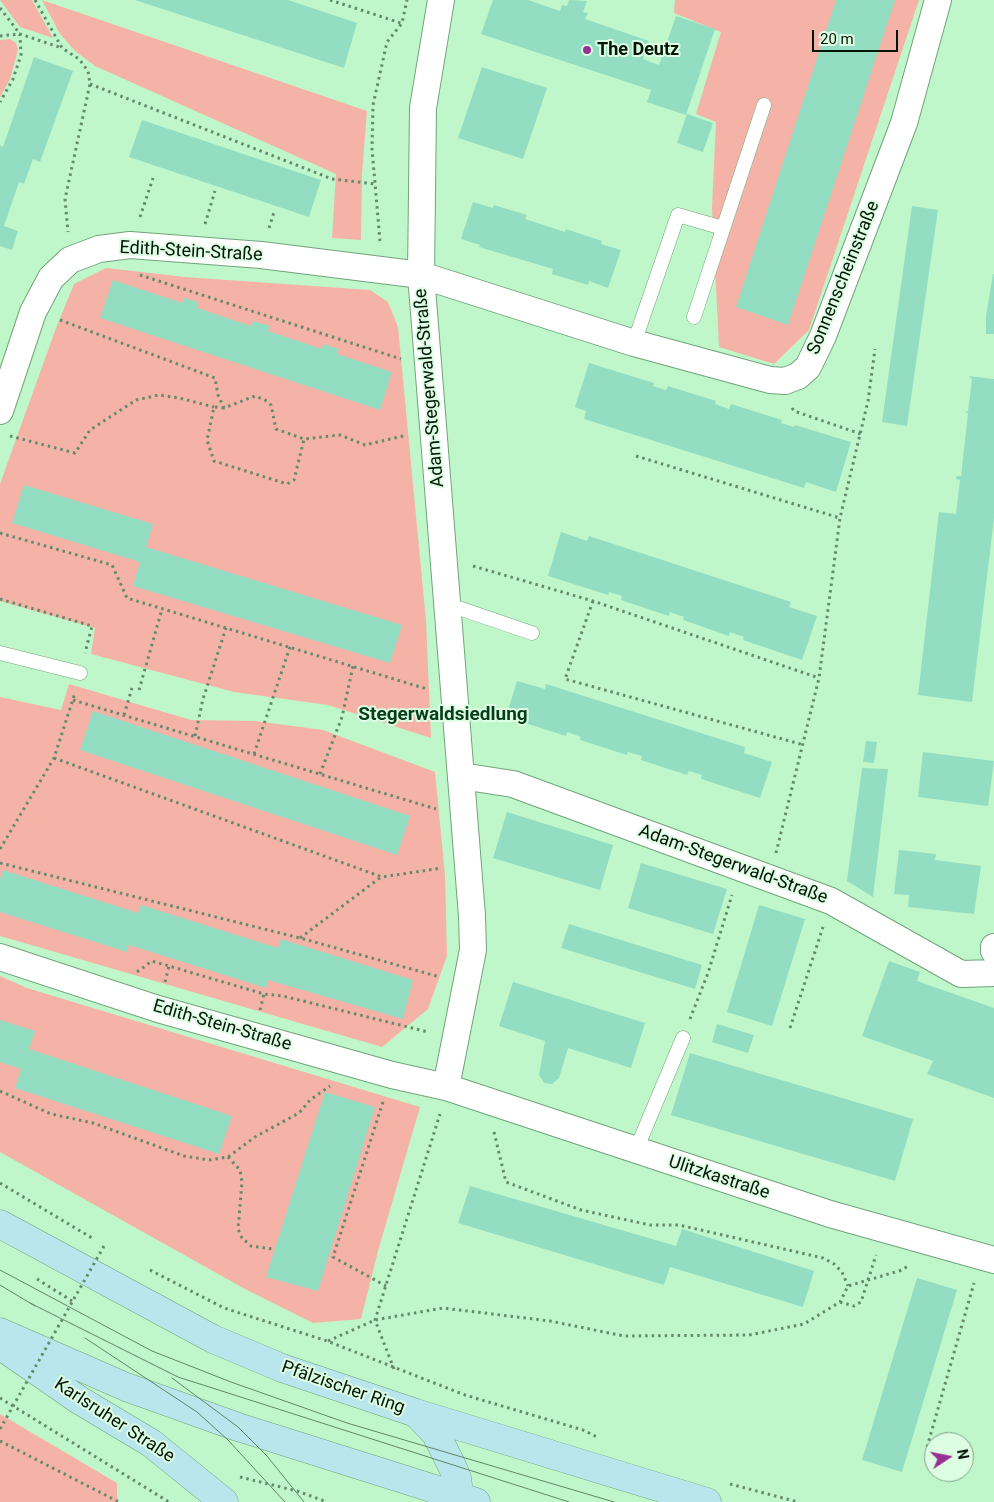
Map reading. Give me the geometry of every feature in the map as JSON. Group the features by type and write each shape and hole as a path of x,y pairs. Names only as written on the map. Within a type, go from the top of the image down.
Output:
{"main road":[{"name":"Pfälzischer Ring","path":"0,1224 213,1340 282,1368 416,1413 707,1502"},
{"path":"0,1332 126,1387 238,1427 465,1501"},
{"name":"Karlsruher Straße","path":"0,1345 79,1400 151,1443 218,1496"},
{"path":"416,1413 436,1434 457,1478 465,1501"}],"street":[{"name":"Adam-Stegerwald-Straße","path":"440,0 423,108 421,275 468,864 472,950 468,984 446,1087"},
{"name":"Sonnenscheinstraße","path":"421,275 634,343 770,380 785,381 798,376 808,367 823,336 904,123 938,0"},
{"name":"Edith-Stein-Straße","path":"0,411 33,312 51,278 70,260 99,249 130,245 196,249 421,275"},
{"name":"Adam-Stegerwald-Straße","path":"461,776 513,784 769,880 831,901 961,974 994,973"},
{"name":"Edith-Stein-Straße","path":"0,957 158,1009 392,1075 446,1087"},
{"name":"Ulitzkastraße","path":"446,1087 830,1214 988,1258"}],"lane":[{"path":"694,317 764,105"},
{"path":"634,343 678,215 724,228"},
{"path":"447,604 532,633"},
{"path":"0,653 80,672"},
{"path":"636,1150 683,1038"}],"path":[{"path":"35,0 62,48"},
{"path":"330,0 435,34"},
{"path":"380,271 376,184 372,149 372,105 387,42 402,23 407,0"},
{"path":"0,8 20,34 21,54 13,79 0,102"},
{"path":"0,36 20,34 62,48 79,59 88,70 90,84 65,199 70,260"},
{"path":"90,84 332,179 376,184"},
{"path":"130,245 153,178"},
{"path":"196,249 215,191"},
{"path":"138,274 428,367"},
{"path":"33,312 134,346 215,378 218,396 224,408"},
{"path":"769,880 804,745 819,678 840,518 868,401 875,349"},
{"path":"770,380 794,411 861,434"},
{"path":"0,433 75,453 90,430 136,400 158,395 224,408 255,396 265,400 271,406 276,429 304,439 340,435 365,445 434,429"},
{"path":"214,407 207,440 214,460 287,484 294,480 304,439"},
{"path":"636,456 840,518"},
{"path":"0,533 112,565 127,598 454,697"},
{"path":"444,558 593,601 819,678"},
{"path":"0,598 92,626 74,700 54,758 0,849"},
{"path":"593,601 565,678 804,745"},
{"path":"139,690 162,609"},
{"path":"195,736 203,699 226,628"},
{"path":"254,754 290,647"},
{"path":"320,774 342,717 353,666"},
{"path":"124,715 132,688"},
{"path":"74,700 445,812 464,812"},
{"path":"54,758 382,877"},
{"path":"0,864 300,938 468,984"},
{"path":"300,938 382,877 468,864"},
{"path":"683,1038 708,973 740,868"},
{"path":"790,1028 831,901"},
{"path":"108,992 152,961 264,994 283,996 456,1039"},
{"path":"0,1091 51,1114 93,1123 184,1156 209,1160 228,1157 254,1137 299,1113 310,1100 328,1087 366,1067"},
{"path":"386,1286 333,1256 392,1075"},
{"path":"395,1370 375,1320 440,1113 446,1087"},
{"path":"440,1113 449,1116"},
{"path":"493,1129 506,1182 581,1210 650,1225 678,1225 823,1258 834,1264 842,1272 848,1286"},
{"path":"228,1157 240,1170 242,1182 238,1229 242,1238 251,1246 273,1249"},
{"path":"0,1184 113,1250"},
{"path":"840,1302 854,1306 861,1302 884,1229"},
{"path":"0,1429 51,1335 104,1246"},
{"path":"932,1432 988,1258"},
{"path":"147,1268 224,1308 327,1341 375,1320 443,1308 550,1321 624,1336 749,1335 804,1324 840,1302 848,1286 868,1279"},
{"path":"0,1398 167,1502"},
{"path":"0,1441 120,1502"},
{"path":"218,1496 242,1476 328,1502"}],"shaded area":[{"path":"0,0 32,0 53,38 20,27"},
{"path":"42,0 367,111 362,174 361,240 332,238 336,174 95,66 75,51 60,34"},
{"path":"675,0 919,0 809,330 774,364 719,347 712,208 716,122 696,114 721,32 674,13"},
{"path":"10,39 16,43 18,50 10,79 0,97 0,40"},
{"path":"106,268 185,277 370,290 388,302 398,327 426,621 431,738 328,705 234,692 91,654 95,628 0,601 0,484 56,328 74,284"},
{"path":"69,684 191,720 255,721 323,730 435,772 445,875 447,956 428,1009 382,1047 0,936 0,697 61,710"},
{"path":"0,976 27,988 420,1107 378,1251 361,1319 313,1323 245,1289 0,1152"},
{"path":"0,1414 117,1483 117,1502 0,1502"}],"building":[{"path":"135,0 288,0 357,23 344,68"},
{"name":"The Deutz","path":"493,0 528,0 560,11 562,5 567,6 569,0 587,1 583,12 588,13 585,19 649,41 643,59 659,65 676,16 715,29 686,115 647,102 651,90 481,34"},
{"path":"836,0 895,0 788,325 736,307"},
{"path":"34,57 73,71 40,162 33,159 24,184 19,182 4,226 18,231 12,250 0,246 0,145 3,147"},
{"path":"482,67 547,88 523,159 458,138"},
{"path":"687,114 713,123 703,152 677,143"},
{"path":"142,120 321,180 309,217 129,157"},
{"path":"473,202 493,208 494,205 527,215 525,219 565,232 566,229 602,241 601,244 621,250 608,288 589,281 588,285 552,274 553,269 479,247 480,245 461,239"},
{"path":"912,206 938,210 907,426 882,422"},
{"path":"993,274 994,334 986,334 986,316"},
{"path":"113,280 182,303 184,298 198,302 197,308 251,326 253,321 270,326 268,331 322,349 323,344 339,349 337,354 392,372 380,410 100,318"},
{"path":"589,363 654,383 653,386 666,390 668,386 716,401 715,404 729,409 731,404 782,420 781,423 794,427 795,425 851,442 836,492 806,482 804,488 584,419 586,411 575,407"},
{"path":"968,376 994,379 994,518 972,702 918,695 939,512 956,514 960,480 956,479 957,476 961,476 968,413 964,412 968,411 972,379"},
{"path":"24,485 153,524 146,547 402,625 390,663 133,586 140,562 12,523"},
{"path":"561,532 587,541 589,536 791,602 789,607 817,616 802,660 743,640 744,637 730,632 729,636 683,620 684,617 670,612 669,616 621,600 622,596 609,592 608,595 548,576"},
{"path":"517,681 545,689 546,684 745,747 744,753 772,762 760,798 701,779 702,775 689,771 687,775 641,760 642,756 628,752 627,755 580,740 581,737 567,732 566,736 506,717"},
{"path":"93,711 410,816 397,855 80,750"},
{"path":"866,741 877,742 874,763 863,762"},
{"path":"923,752 994,761 988,806 918,797"},
{"path":"862,768 888,769 873,897 847,881"},
{"path":"507,812 613,845 600,890 493,858"},
{"path":"899,850 936,854 935,860 981,866 974,914 908,907 909,895 894,894"},
{"path":"641,863 727,889 713,934 628,908"},
{"path":"3,870 138,913 141,905 278,948 281,939 413,980 403,1019 268,980 266,988 129,945 127,952 0,912 0,879"},
{"path":"759,905 805,919 772,1026 727,1012"},
{"path":"569,924 702,965 695,989 561,948"},
{"path":"889,961 920,972 917,981 994,1008 994,1098 927,1074 933,1061 862,1036"},
{"path":"513,982 645,1023 631,1068 568,1048 559,1078 552,1084 544,1083 539,1075 545,1041 499,1026"},
{"path":"0,1020 35,1031 29,1049 232,1116 219,1154 15,1088 21,1069 0,1062"},
{"path":"717,1024 754,1035 748,1053 712,1042"},
{"path":"690,1053 913,1119 895,1181 671,1115"},
{"path":"325,1092 375,1107 318,1291 266,1277"},
{"path":"470,1186 676,1246 682,1229 814,1271 803,1307 670,1267 664,1285 458,1223"},
{"path":"917,1278 957,1290 902,1472 862,1460"}],"tram line":[{"path":"0,1270 152,1351 231,1382 347,1423 614,1502"},
{"path":"0,1285 35,1306"},
{"path":"30,1303 178,1377 569,1502"},
{"path":"85,1338 197,1412 228,1440 285,1502"},
{"path":"172,1378 238,1427 267,1456 304,1502"}],"place":[{"name":"The Deutz","path":"587,50"}],"district":[{"name":"Stegerwaldsiedlung","path":"443,715"}]}
